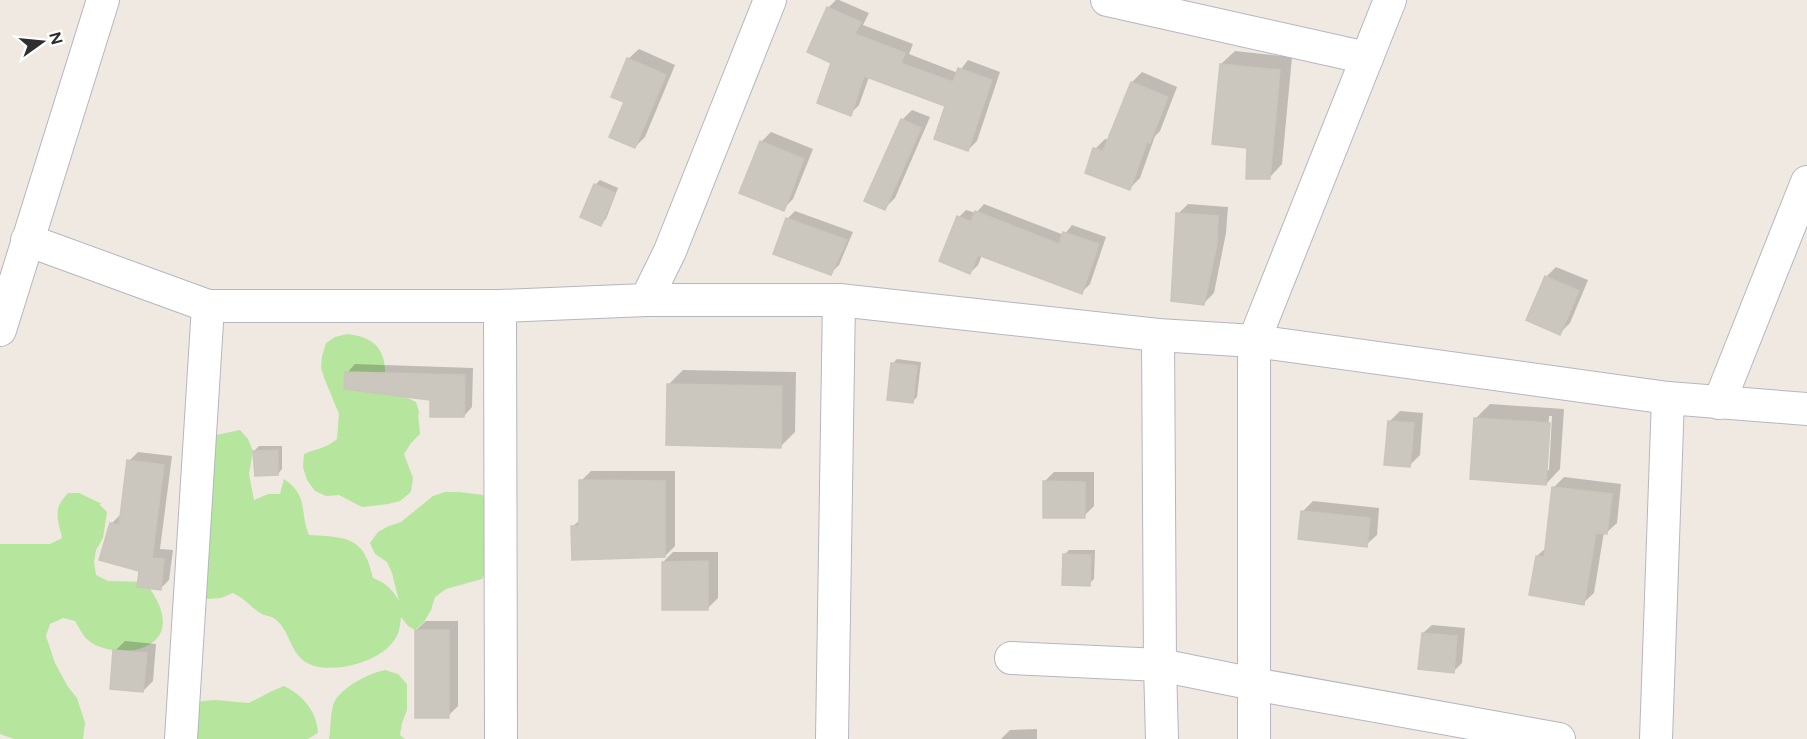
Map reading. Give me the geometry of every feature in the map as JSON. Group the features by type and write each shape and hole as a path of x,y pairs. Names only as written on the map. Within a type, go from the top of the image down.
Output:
{"street":[{"path":"0,330 103,0"},
{"path":"646,300 670,251 770,0"},
{"path":"1107,0 1367,58"},
{"path":"1254,739 1254,341 1390,0"},
{"path":"1719,403 1807,182"},
{"path":"27,240 208,306 500,306 646,300 839,300 1158,335 1254,341 1668,398 1807,409"},
{"path":"831,739 839,300"},
{"path":"181,739 208,306"},
{"path":"500,306 501,739"},
{"path":"1158,335 1162,739"},
{"path":"1656,739 1668,398"},
{"path":"1011,658 1160,665 1559,739"}],"green space":[{"path":"347,334 365,338 378,347 384,361 385,380 404,396 416,402 420,415 418,413 420,434 404,454 413,478 411,492 400,501 362,507 339,495 326,496 315,491 307,480 303,467 304,454 325,447 337,439 339,414 321,368 322,356 326,343 335,337"},
{"path":"240,430 248,439 253,451 249,474 254,500 268,494 280,494 284,479 297,491 309,535 341,538 355,543 365,555 373,578 388,587 399,601 387,562 375,554 370,543 378,532 401,522 433,496 445,492 483,495 488,567 482,579 446,589 435,597 424,622 415,630 408,626 401,617 395,639 378,655 366,661 326,668 304,661 299,657 280,623 274,618 262,614 233,593 221,598 208,599 189,584 205,529 211,518 209,506 216,435"},
{"path":"68,493 79,493 102,504 99,504 107,512 103,538 96,550 94,562 96,575 108,581 145,582 160,606 162,627 154,641 136,650 126,651 95,645 86,638 75,621 63,618 50,624 46,636 55,663 77,698 85,723 83,739 14,739 0,734 0,544 50,544 62,538 58,509"},
{"path":"385,670 398,674 407,684 407,710 400,735 405,739 329,739 331,714 336,700 347,688 363,678"},
{"path":"284,686 303,699 312,711 318,733 308,739 178,739 192,705 215,700 249,703"}],"building":[{"path":"827,7 861,22 855,34 905,53 901,63 953,82 958,68 992,80 968,151 934,139 945,106 864,76 851,116 817,103 831,63 807,52"},
{"path":"627,58 666,75 635,148 609,137 624,102 611,97"},
{"path":"1220,64 1280,70 1270,179 1246,179 1247,148 1212,144"},
{"path":"1131,82 1168,97 1150,143 1147,142 1130,190 1085,173 1093,148 1103,151"},
{"path":"901,119 921,128 885,210 864,201"},
{"path":"760,141 804,159 784,211 739,193"},
{"path":"594,184 615,193 601,226 580,217"},
{"path":"975,211 1059,244 1063,232 1099,244 1082,294 978,255 970,274 939,261 957,216 971,222"},
{"path":"1176,213 1218,216 1217,244 1204,305 1171,301"},
{"path":"786,218 847,240 831,275 773,254"},
{"path":"1545,276 1579,291 1560,335 1526,320"},
{"path":"891,363 917,366 913,403 887,400"},
{"path":"345,372 465,375 464,417 430,417 430,400 344,389"},
{"path":"667,384 782,386 781,448 666,445"},
{"path":"1474,418 1550,423 1546,485 1470,479"},
{"path":"1388,421 1414,423 1410,467 1384,465"},
{"path":"278,450 278,475 255,476 253,451"},
{"path":"127,460 164,465 152,558 164,559 161,590 137,587 139,571 99,560 110,523 119,525"},
{"path":"579,480 665,481 665,557 572,560 571,526 579,526"},
{"path":"1043,481 1085,482 1085,518 1043,518"},
{"path":"1552,487 1612,494 1607,534 1596,533 1584,605 1529,595 1536,556 1544,557"},
{"path":"1301,511 1370,518 1367,547 1298,539"},
{"path":"1063,554 1091,555 1090,586 1062,585"},
{"path":"708,561 708,610 662,610 662,562"},
{"path":"415,630 449,630 449,718 415,718"},
{"path":"1422,633 1457,636 1454,673 1418,669"},
{"path":"113,650 147,653 143,692 110,689"}]}
